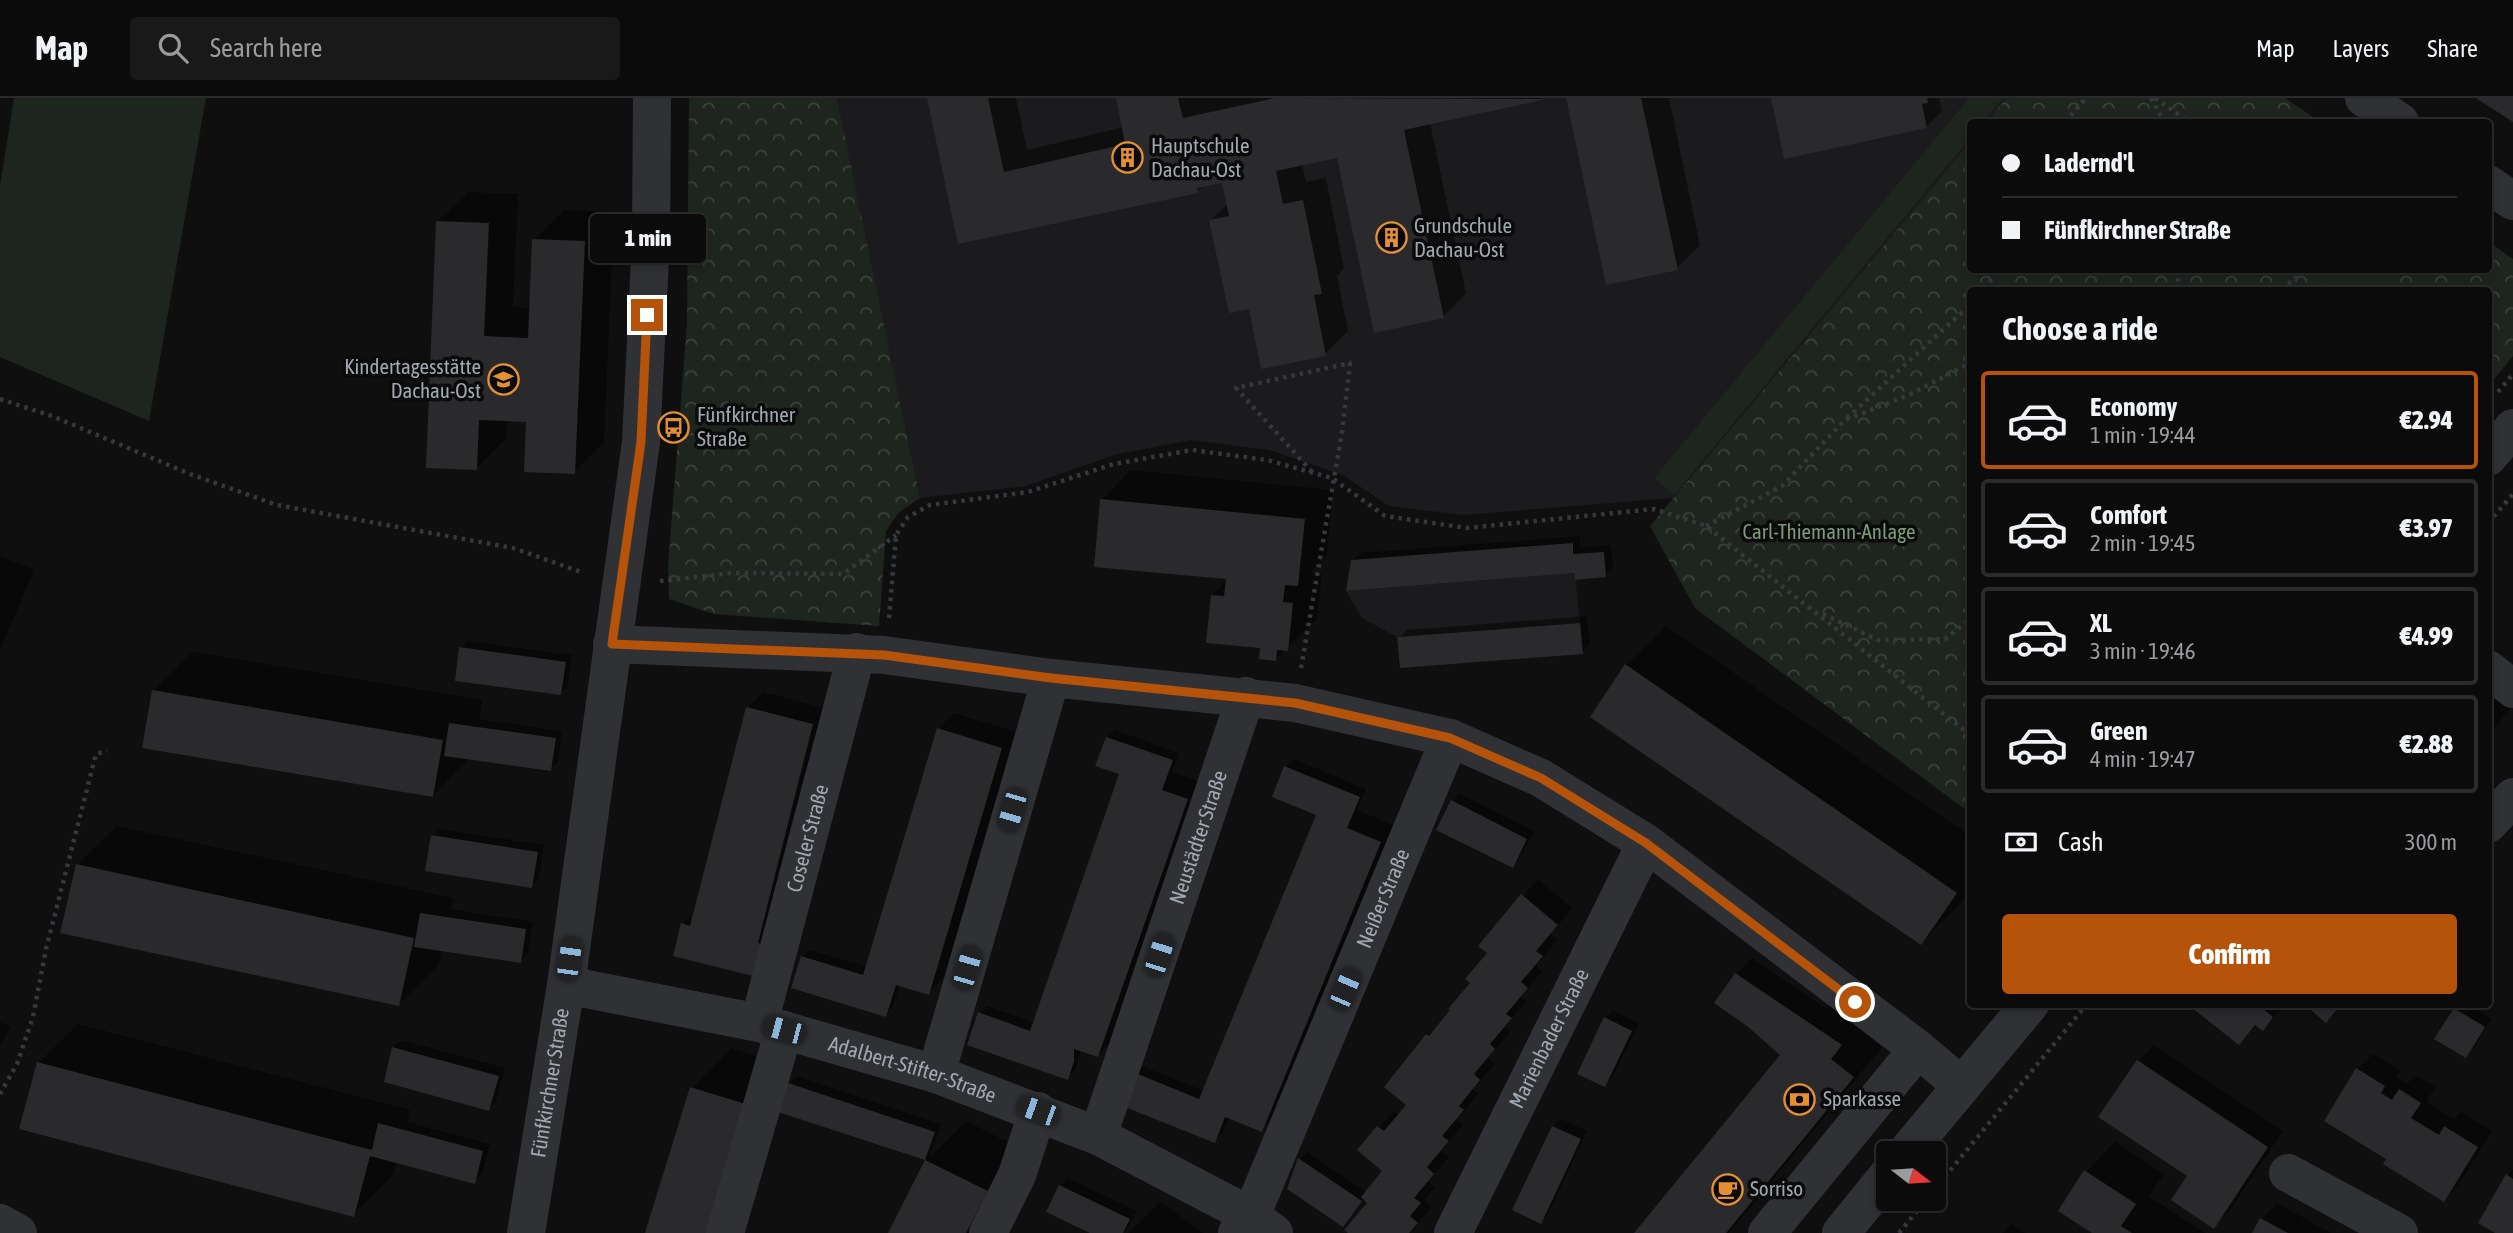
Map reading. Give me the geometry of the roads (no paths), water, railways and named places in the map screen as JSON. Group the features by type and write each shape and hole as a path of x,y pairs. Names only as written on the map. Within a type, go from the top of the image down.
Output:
{"street":[{"name":"Fünfkirchner Straße","path":"526,1233 566,985 641,442 650,238 652,98"},
{"path":"2364,98 2396,119"},
{"path":"2492,187 2513,201"},
{"path":"2492,452 2513,428"},
{"path":"612,644 870,654 1051,678 1246,696 1295,703 1450,738 1541,778 1646,843 1918,1049 1962,1086"},
{"name":"Coseler Straße","path":"725,1233 771,1027 870,654"},
{"path":"2492,673 2513,689"},
{"path":"936,1073 1051,678"},
{"name":"Neustädter Straße","path":"1098,1136 1246,696"},
{"name":"Neißer Straße","path":"1254,1227 1450,738"},
{"path":"2492,820 2513,797"},
{"name":"Marienbader Straße","path":"1453,1233 1646,843"},
{"name":"Adalbert-Stifter-Straße","path":"566,985 771,1027 936,1073 1098,1136 1254,1227"},
{"path":"1916,1141 2027,1008"},
{"path":"1767,1233 1918,1049"},
{"path":"988,1233 1017,1175 1038,1111"},
{"path":"2288,1173 2399,1233"},
{"path":"1841,1233 1876,1190"}],"place":[{"name":"Hauptschule Dachau-Ost","path":"1128,158"},
{"name":"Grundschule Dachau-Ost","path":"1391,238"},
{"name":"Kindertagesstätte Dachau-Ost","path":"504,379"},
{"name":"Fünfkirchner Straße","path":"674,427"},
{"name":"Sparkasse","path":"1800,1099"},
{"name":"Sorriso","path":"1727,1189"}],"park label":[{"name":"Carl-Thiemann-Anlage","path":"1829,532"}]}
